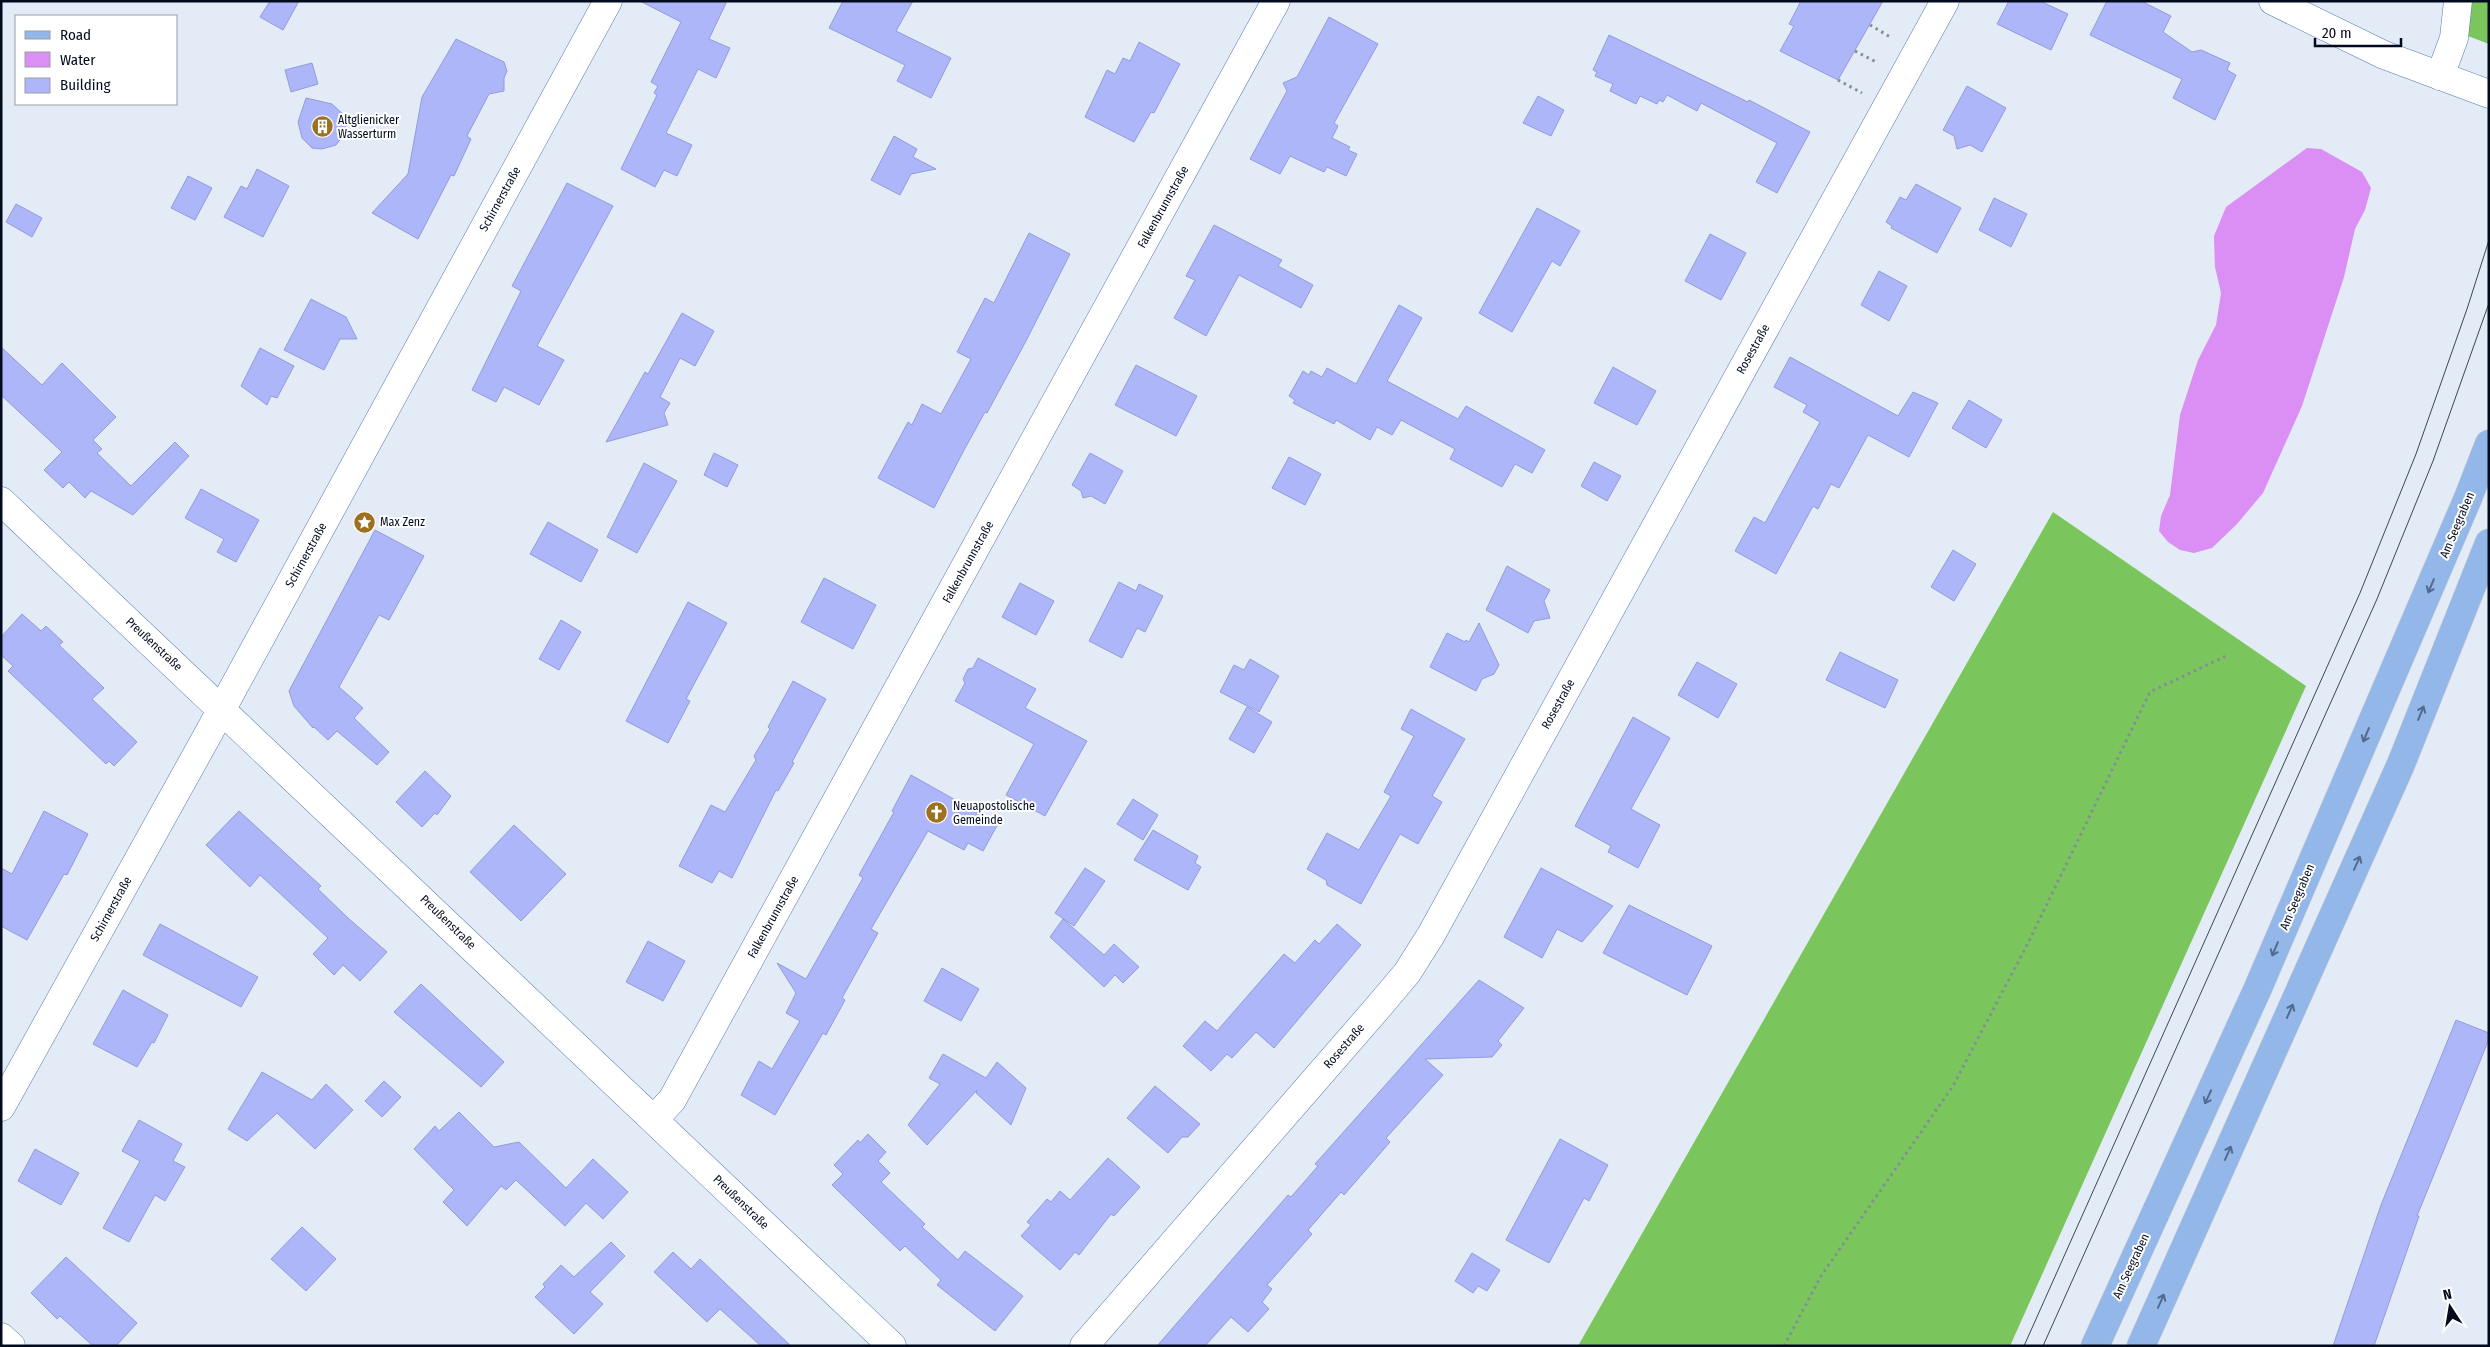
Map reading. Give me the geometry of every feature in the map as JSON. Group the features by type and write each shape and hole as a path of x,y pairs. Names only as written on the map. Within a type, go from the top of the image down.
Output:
{"main road":[{"name":"Am Seegraben","path":"2095,1346 2262,979 2468,498 2489,444"},
{"path":"2141,1346 2402,764 2489,543"}],"street":[{"name":"Schirnerstraße","path":"1,1106 222,708 608,1"},
{"name":"Falkenbrunnstraße","path":"654,1119 672,1100 1276,1"},
{"name":"Rosestraße","path":"1084,1346 1407,973 1431,935 1945,1"},
{"path":"2273,1 2384,55 2489,94"},
{"path":"2440,76 2454,38 2458,1"},
{"name":"Preußenstraße","path":"1,501 222,708 892,1346"},
{"path":"1,1337 11,1346"}],"path":[{"path":"1784,1346 1821,1276 1953,1086 2026,947 2150,692 2228,655"}],"green space":[{"path":"2472,1 2489,1 2489,44 2468,36"},
{"path":"2053,512 2306,686 2010,1346 1578,1346"}],"water":[{"path":"2307,148 2321,149 2362,172 2371,188 2365,210 2355,229 2344,277 2302,406 2263,493 2237,524 2212,548 2194,553 2180,550 2168,542 2159,531 2161,516 2170,495 2180,415 2198,360 2216,325 2221,293 2215,267 2214,236 2226,207"}],"building":[{"path":"270,1 299,1 283,30 260,17"},
{"path":"640,1 727,1 709,39 730,48 716,78 698,69 666,133 692,145 677,176 664,170 655,187 621,169 657,95 654,93 658,86 651,82 681,22"},
{"path":"843,1 913,1 896,31 951,58 931,98 897,81 905,65 829,28"},
{"path":"1801,1 1883,1 1838,80 1780,51 1794,26 1789,24"},
{"path":"2009,1 2040,1 2068,14 2051,50 1997,24"},
{"path":"2107,1 2141,1 2171,16 2163,32 2192,52 2201,50 2230,63 2227,70 2236,75 2215,120 2173,98 2182,79 2090,35"},
{"path":"1329,17 1378,44 1334,123 1338,126 1332,138 1350,147 1348,150 1357,154 1346,176 1327,167 1324,172 1290,156 1280,174 1250,159 1287,91 1283,83 1297,77"},
{"path":"1609,35 1748,102 1749,100 1810,132 1777,193 1756,182 1777,143 1701,103 1697,111 1667,95 1663,102 1659,100 1657,104 1640,96 1636,104 1610,91 1613,84 1595,76 1597,72 1593,70"},
{"path":"456,39 504,62 507,71 504,78 504,91 489,94 467,136 471,139 454,176 451,175 418,239 372,213 408,174 422,97"},
{"path":"1139,42 1180,64 1154,113 1151,112 1134,142 1085,117 1107,70 1115,74 1123,58 1130,61"},
{"path":"312,63 318,84 291,92 285,70"},
{"path":"1967,86 2006,108 1982,152 1970,145 1957,149 1954,136 1943,130"},
{"path":"1538,96 1564,110 1551,136 1523,123"},
{"name":"Altglienicker Wasserturm","path":"306,98 332,104 344,115 346,125 343,136 336,145 322,149 312,148 302,138 298,122"},
{"path":"894,136 917,149 913,157 936,169 911,174 900,195 871,180"},
{"path":"257,169 289,186 263,237 224,217 241,186 247,189"},
{"path":"188,176 212,188 195,220 171,208"},
{"path":"567,183 613,206 537,346 564,360 539,405 504,387 496,402 472,390 521,291 512,286"},
{"path":"1916,184 1961,208 1937,253 1891,228 1892,226 1886,222 1900,197 1906,200"},
{"path":"1994,198 2027,214 2011,247 1979,230"},
{"path":"16,204 42,218 32,237 6,222"},
{"path":"1537,208 1580,231 1560,266 1552,261 1512,332 1479,313"},
{"path":"1214,225 1282,260 1278,266 1313,285 1301,308 1239,275 1206,336 1174,318 1195,280 1186,276"},
{"path":"1029,233 1070,254 1026,341 987,413 985,412 934,508 878,478 908,422 912,425 922,404 941,414 971,359 957,352 985,298 994,303"},
{"path":"1710,234 1746,253 1721,300 1685,281"},
{"path":"1879,271 1907,286 1889,321 1861,305"},
{"path":"311,299 346,317 357,339 340,339 324,370 284,350"},
{"path":"1399,305 1422,318 1387,381 1458,419 1466,406 1545,450 1532,473 1515,464 1502,487 1450,459 1455,449 1401,420 1392,435 1377,427 1370,440 1336,420 1334,424 1293,403 1295,400 1289,396 1303,371 1309,375 1311,371 1322,377 1327,368 1356,384"},
{"path":"682,313 714,331 695,366 680,358 660,397 670,403 664,413 668,425 606,442 645,372 648,374"},
{"path":"1,347 42,385 62,363 116,417 93,440 102,449 97,453 131,486 175,442 189,456 133,515 91,491 85,498 69,482 63,488 44,470 62,452 1,395"},
{"path":"260,348 294,366 277,398 271,396 267,405 241,386"},
{"path":"1790,357 1898,416 1913,392 1938,403 1909,457 1868,435 1839,488 1831,484 1818,509 1813,506 1776,574 1735,551 1754,517 1765,523 1820,422 1803,412 1807,405 1774,387"},
{"path":"1136,365 1197,396 1176,436 1115,405"},
{"path":"1613,367 1656,391 1637,425 1594,403"},
{"path":"1969,400 2002,420 1986,448 1952,428"},
{"path":"714,453 738,465 727,487 704,475"},
{"path":"1090,453 1123,471 1105,504 1091,496 1083,498 1081,491 1072,485"},
{"path":"1289,457 1321,474 1305,505 1272,488"},
{"path":"1594,462 1621,476 1607,501 1581,486"},
{"path":"644,463 677,481 637,553 607,537"},
{"path":"201,489 259,520 236,562 217,552 224,539 185,518"},
{"path":"548,522 598,550 581,582 530,554"},
{"path":"375,530 424,556 389,620 379,615 339,687 363,708 354,718 389,752 377,765 337,731 328,740 313,728 294,706 289,691"},
{"path":"1953,550 1976,564 1954,601 1931,587"},
{"path":"1507,566 1550,590 1544,601 1550,618 1534,621 1528,633 1486,610"},
{"path":"824,578 876,605 853,649 801,622"},
{"path":"1119,582 1136,591 1139,584 1163,596 1145,632 1137,628 1122,658 1089,641"},
{"path":"1020,583 1054,601 1036,635 1002,617"},
{"path":"688,602 727,623 686,699 690,701 668,743 626,721"},
{"path":"22,614 41,631 46,626 63,642 59,645 104,688 92,699 137,742 114,766 109,761 106,764 8,671 13,666 1,655 1,637"},
{"path":"561,620 581,632 559,670 539,659"},
{"path":"1479,623 1499,665 1494,674 1482,679 1476,691 1430,667 1447,633 1465,642 1466,640 1469,642"},
{"path":"1840,652 1898,680 1885,708 1826,680"},
{"path":"978,658 1036,689 1025,708 1087,741 1045,816 1006,795 1034,744 955,701 965,683 963,679 968,669 973,668"},
{"path":"1250,659 1279,676 1259,712 1220,692 1234,665 1244,670"},
{"path":"1697,662 1737,684 1718,718 1678,695"},
{"path":"793,681 826,699 792,762 794,763 778,791 776,790 732,878 719,871 712,883 679,866 711,805 725,812 756,760 754,756 770,729 768,727"},
{"path":"1247,707 1272,722 1254,753 1229,739"},
{"path":"1411,709 1465,739 1432,796 1442,802 1418,844 1400,834 1361,904 1327,885 1326,880 1307,869 1327,833 1359,850 1391,796 1384,792 1414,736 1401,729"},
{"path":"1633,717 1670,738 1631,809 1660,825 1638,868 1608,852 1611,846 1575,826"},
{"path":"425,771 451,796 437,815 435,813 422,827 396,802"},
{"path":"911,775 998,824 983,851 968,843 964,850 928,831 871,929 878,933 842,998 845,1000 826,1035 823,1033 775,1115 741,1095 759,1061 772,1069 800,1021 786,1013 796,993 777,963 806,979 863,878 859,875 894,812 892,811"},
{"path":"1133,799 1158,815 1143,840 1117,824"},
{"path":"44,811 88,834 67,875 64,874 27,940 1,926 1,868 12,874"},
{"path":"239,811 321,886 318,889 348,918 387,952 360,981 343,965 334,975 313,954 328,938 260,875 250,887 206,845"},
{"path":"514,825 566,874 521,921 470,872"},
{"path":"1153,830 1198,856 1195,863 1201,867 1188,890 1134,860"},
{"path":"1085,868 1105,881 1074,926 1055,913"},
{"path":"1541,868 1613,906 1582,942 1557,929 1542,958 1504,937"},
{"path":"1629,905 1712,946 1687,995 1603,953"},
{"path":"1063,919 1104,955 1114,944 1139,967 1123,983 1115,975 1104,987 1050,937"},
{"path":"160,924 258,977 241,1007 143,955"},
{"path":"1337,924 1361,945 1274,1048 1256,1032 1232,1058 1227,1054 1211,1071 1183,1046 1205,1021 1217,1031 1284,954 1295,963 1315,940 1319,944"},
{"path":"648,941 685,961 663,1001 626,982"},
{"path":"942,968 979,989 961,1021 924,1001"},
{"path":"1479,980 1524,1008 1498,1041 1502,1045 1492,1057 1425,1059 1443,1075 1386,1138 1390,1142 1344,1195 1341,1192 1308,1230 1312,1234 1267,1285 1272,1289 1262,1302 1269,1309 1248,1332 1231,1317 1205,1346 1157,1346 1288,1195 1291,1197 1318,1166 1315,1164"},
{"path":"421,984 504,1062 481,1087 394,1012"},
{"path":"123,990 168,1015 154,1043 152,1042 137,1067 93,1044"},
{"path":"2456,1020 2489,1033 2489,1039 2417,1216 2419,1216 2374,1346 2333,1346 2381,1205"},
{"path":"943,1054 986,1078 997,1062 1026,1088 1011,1125 976,1093 977,1090 927,1145 908,1125 940,1084 929,1078"},
{"path":"262,1072 312,1100 326,1084 353,1110 315,1149 277,1113 247,1141 228,1129"},
{"path":"384,1081 401,1097 382,1117 365,1101"},
{"path":"1155,1086 1200,1124 1188,1137 1182,1137 1168,1153 1127,1118"},
{"path":"459,1112 494,1147 519,1142 566,1188 593,1159 628,1192 603,1219 586,1203 565,1226 516,1180 506,1190 501,1186 467,1226 443,1202 454,1190 414,1149 435,1126 439,1131"},
{"path":"139,1120 182,1144 173,1161 185,1167 165,1201 155,1195 129,1242 103,1228 140,1161 122,1151"},
{"path":"868,1134 886,1152 878,1161 890,1173 881,1182 925,1224 922,1227 958,1260 965,1251 1023,1296 995,1331 937,1285 941,1280 905,1246 900,1251 832,1185 843,1174 834,1165 858,1140 860,1143"},
{"path":"1560,1139 1608,1165 1589,1201 1584,1198 1549,1263 1506,1240"},
{"path":"35,1149 79,1173 61,1205 18,1181"},
{"path":"1108,1158 1140,1187 1114,1216 1111,1214 1079,1255 1075,1252 1060,1270 1021,1236 1031,1225 1027,1222 1047,1199 1051,1202 1060,1191 1070,1200"},
{"path":"302,1227 336,1259 306,1291 271,1259"},
{"path":"611,1242 625,1256 590,1292 603,1304 574,1334 535,1297 545,1287 543,1284 561,1265 574,1277"},
{"path":"673,1252 691,1269 700,1259 791,1346 761,1346 720,1309 707,1322 654,1272"},
{"path":"1472,1253 1500,1270 1487,1291 1478,1286 1473,1293 1455,1281"},
{"path":"66,1257 137,1323 116,1346 93,1346 60,1316 57,1319 31,1293"}],"tram line":[{"path":"2024,1346 2360,593 2416,454 2489,240"},
{"path":"2043,1346 2377,599 2433,461 2489,303"}],"place":[{"name":"Altglienicker Wasserturm","path":"322,127"},
{"name":"Max Zenz","path":"364,522"},
{"name":"Neuapostolische Gemeinde","path":"937,813"}]}
